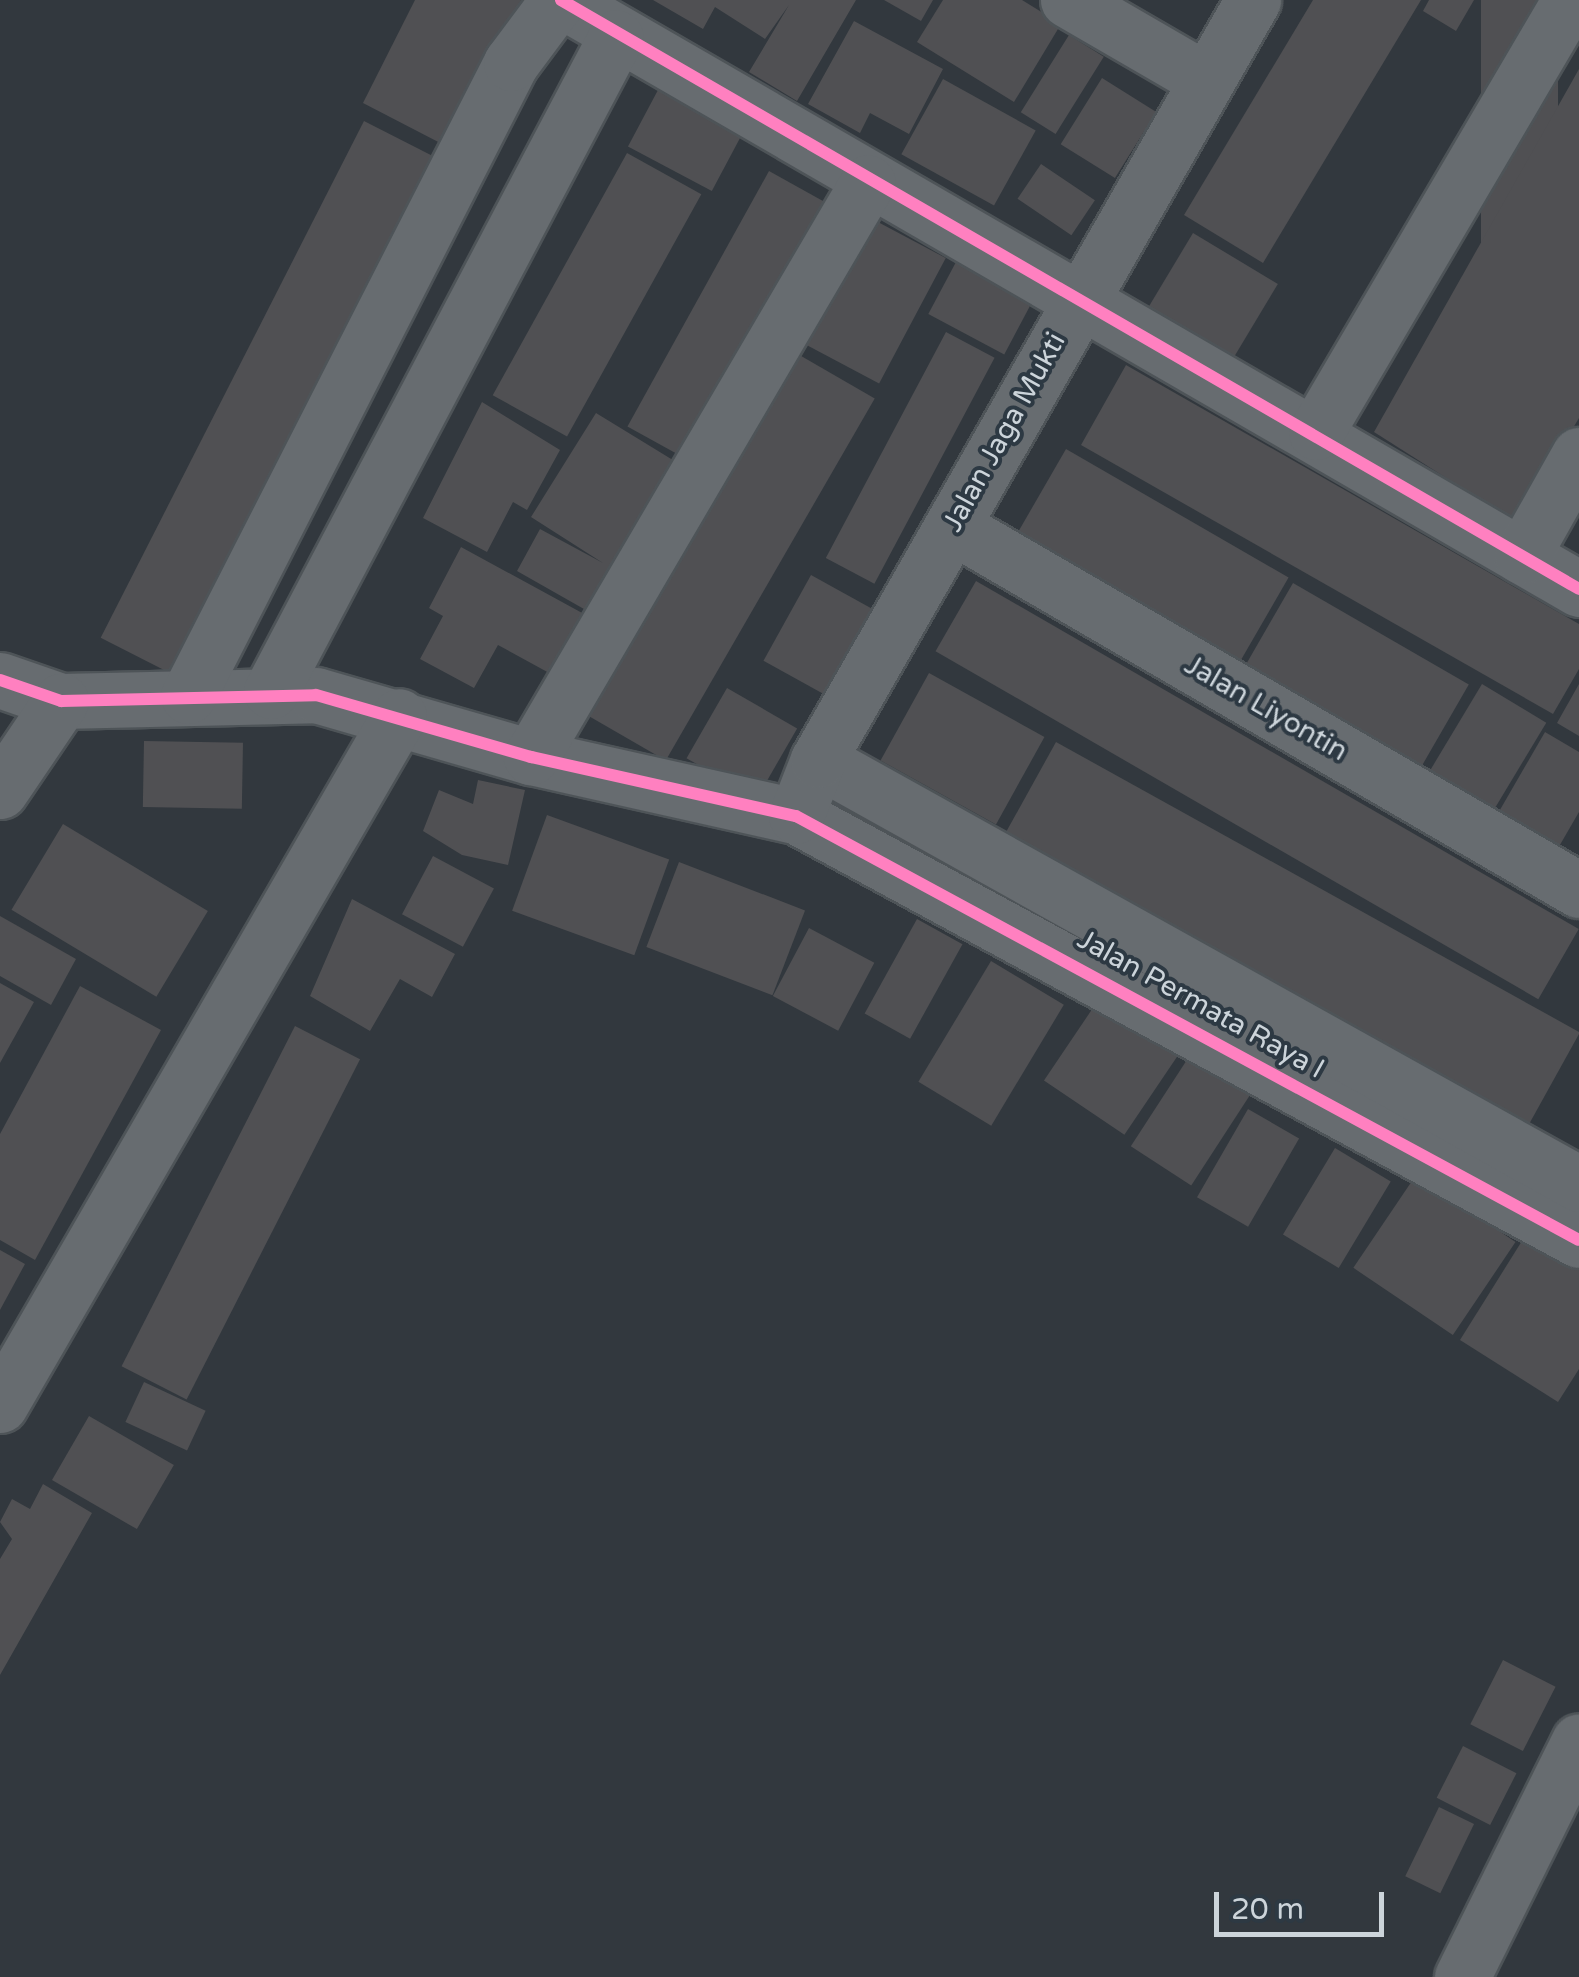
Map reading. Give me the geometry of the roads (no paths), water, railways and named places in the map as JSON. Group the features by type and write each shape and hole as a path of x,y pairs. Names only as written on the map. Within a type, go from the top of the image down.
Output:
{"street":[{"path":"188,696 512,63 559,0 868,182 1081,294 1579,589"},
{"path":"1068,0 1206,80"},
{"name":"Jalan Jaga Mukti","path":"796,816 818,760 1081,294 1253,0"},
{"path":"1316,432 1570,0"},
{"path":"270,691 616,37"},
{"path":"530,757 868,182"},
{"path":"1522,556 1579,455"},
{"name":"Jalan Liyontin","path":"952,526 1579,890"},
{"path":"0,680 61,701 0,791"},
{"name":"Jalan Permata Raya I","path":"61,701 270,691 399,716 530,757 796,816 1579,1240"},
{"path":"0,1405 399,716"},
{"name":"Jalan Permata Raya I","path":"818,760 1579,1184"},
{"path":"1462,1977 1579,1740"}]}
